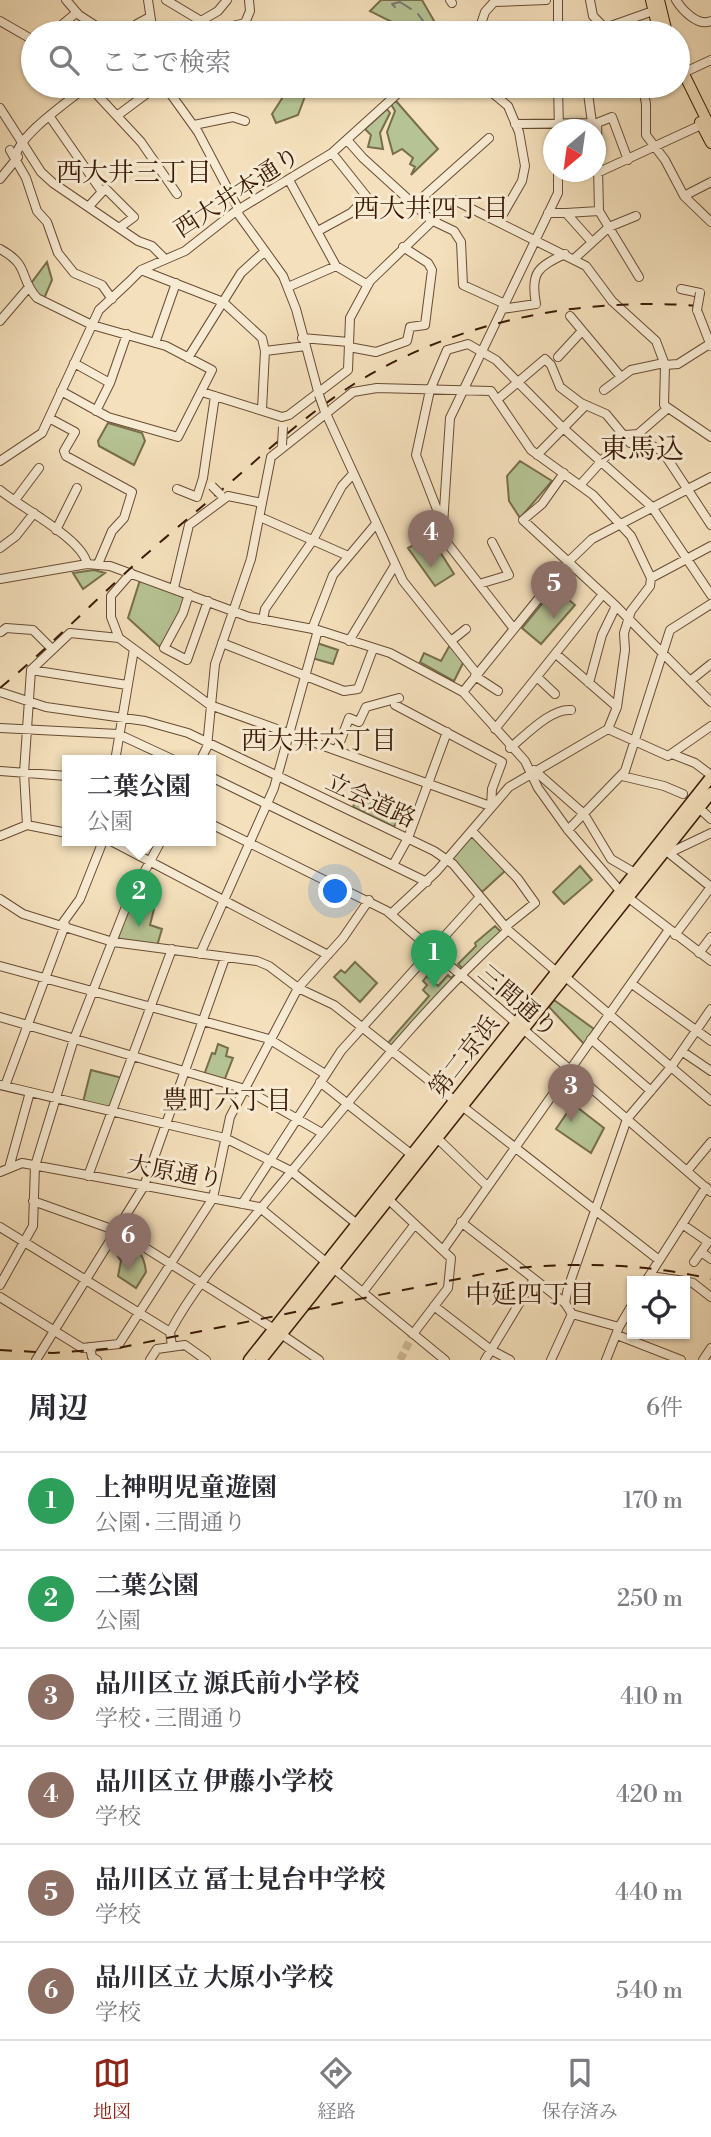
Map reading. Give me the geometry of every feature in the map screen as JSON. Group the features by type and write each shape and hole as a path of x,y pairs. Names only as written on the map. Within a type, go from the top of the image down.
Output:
{"highway":[{"name":"第二京浜","path":"624,895 635,873 711,776"},
{"name":"第二京浜","path":"330,1265 357,1224 412,1155 459,1103 519,1026 563,976 624,895 667,852 711,793"},
{"name":"第二京浜","path":"249,1360 278,1331 330,1265 388,1199 437,1138 459,1103"},
{"name":"第二京浜","path":"261,1360 278,1331"}],"main road":[{"path":"645,0 656,5"},
{"path":"690,91 707,119 711,143"}],"street":[{"path":"66,0 76,13 88,21"},
{"path":"148,0 151,21"},
{"path":"166,0 201,21 218,11 227,0"},
{"path":"245,21 249,0"},
{"path":"482,21 494,1 544,0"},
{"path":"558,0 558,21"},
{"path":"590,0 593,16 597,21"},
{"path":"625,21 656,5 676,0 687,14 701,22 711,21"},
{"path":"66,21 76,13"},
{"path":"143,21 150,17"},
{"path":"0,21 21,33"},
{"path":"690,70 711,60"},
{"path":"0,179 12,154 22,149 23,141 73,98"},
{"path":"100,98 141,142 177,194"},
{"path":"118,115 141,98"},
{"path":"174,98 194,125 238,211 279,268 288,287 325,411 394,565 403,581 476,675 498,691"},
{"name":"西大井本通り","path":"0,461 42,433 99,310 141,270 185,251 238,211 332,153 393,98"},
{"path":"498,98 508,106 525,166 522,181 499,222"},
{"path":"558,98 559,119"},
{"path":"590,98 594,119"},
{"path":"641,98 646,135 671,168 684,196 711,222"},
{"path":"0,108 41,172 119,228 152,246 165,259"},
{"path":"50,117 102,192"},
{"path":"194,125 233,117 245,121"},
{"path":"606,119 612,117 628,160"},
{"path":"606,169 707,119"},
{"path":"515,124 543,125"},
{"path":"414,205 489,138"},
{"path":"348,141 431,220 454,231 461,242 463,285 503,306 536,304 532,283 542,265 565,254"},
{"path":"318,231 351,213 367,197 332,153"},
{"path":"12,154 26,178 37,211 47,222 58,253 74,273 102,285 112,299"},
{"path":"289,180 336,266 368,285"},
{"path":"443,525 451,414 558,193 558,182"},
{"path":"597,182 599,211 639,277"},
{"path":"684,196 711,182"},
{"path":"90,205 106,189 134,217 119,228"},
{"path":"282,417 348,370 350,318 368,285 403,247 454,200 586,266 618,307 646,329 656,341 664,364 664,405 711,437"},
{"path":"548,213 599,211"},
{"path":"566,213 592,241"},
{"path":"574,259 610,227 636,216"},
{"path":"265,351 304,342 349,345 376,352 407,341 410,327 425,325 432,270 428,263 403,247"},
{"path":"0,249 17,258 29,287 37,298 92,325 155,343 212,370 178,437 96,411 61,391"},
{"path":"188,358 241,273 265,251"},
{"path":"288,287 336,266"},
{"path":"141,270 223,302 262,338 265,351 262,409"},
{"path":"155,343 176,283"},
{"path":"0,321 29,287"},
{"path":"604,390 631,370 678,364 710,345 697,310 699,293 681,289"},
{"path":"570,316 621,377"},
{"path":"558,357 582,331"},
{"path":"96,411 110,383 127,334"},
{"path":"514,629 448,544 416,454 430,390 447,350 468,344 481,351 519,382 562,427 652,507 711,595"},
{"path":"498,399 545,359 560,387 585,406 606,414 630,443 650,445 663,452 711,525"},
{"path":"74,363 110,383"},
{"path":"202,755 207,742 215,664 251,559 271,457 325,411 353,392 377,388 486,389 498,399 537,455 581,484 631,536 651,578 650,586 628,618 624,633 625,650 617,707 608,729 509,787 426,881 391,914"},
{"path":"202,392 282,417"},
{"path":"177,489 197,497 203,478 215,396"},
{"path":"537,455 585,406"},
{"path":"581,484 625,435 638,434 668,408"},
{"path":"282,417 282,447"},
{"path":"49,418 75,432 64,451 66,456 132,492 124,518 112,531 98,564"},
{"path":"15,500 39,468"},
{"path":"564,473 542,504 523,520 604,594 711,702"},
{"path":"263,620 265,609 313,540 342,486 353,474"},
{"path":"463,692 568,562 592,539 711,477"},
{"path":"203,478 222,496"},
{"path":"56,530 77,488"},
{"path":"0,490 56,530 84,555 87,564"},
{"path":"174,588 190,525 222,496 262,503"},
{"path":"0,548 16,536 34,513"},
{"path":"260,517 346,555"},
{"path":"200,954 266,805 333,575 346,555 375,525"},
{"path":"479,584 509,575 492,542"},
{"path":"651,578 711,546"},
{"path":"0,579 98,564 263,620 315,630 415,664 463,692 510,748 584,814 611,859 635,873"},
{"path":"349,640 394,565"},
{"path":"119,638 111,617 111,596 131,573"},
{"path":"189,594 183,614 164,648 183,660 187,660 208,601"},
{"path":"495,729 604,594"},
{"path":"568,830 622,776 670,630 711,604"},
{"path":"589,683 602,635 616,606"},
{"path":"0,632 6,628 33,630 52,649"},
{"path":"451,641 466,629"},
{"path":"27,825 24,773 31,670 70,634 119,638 210,705 491,806"},
{"path":"222,643 344,691 358,689 373,649"},
{"path":"116,755 134,649"},
{"path":"556,654 617,707"},
{"path":"690,681 711,664"},
{"path":"31,670 127,685"},
{"path":"537,677 555,694"},
{"name":"立会道路","path":"0,692 73,712 168,726 207,742 446,858 506,929 711,1101"},
{"path":"337,750 349,718 359,722 366,707 397,701 502,762 492,789 491,806"},
{"path":"510,748 538,724 563,711 571,710"},
{"path":"608,729 668,756 711,726"},
{"path":"0,728 118,734 163,755"},
{"path":"393,865 408,838 447,732"},
{"path":"672,754 695,763 711,776"},
{"path":"0,771 62,776"},
{"path":"533,771 538,788 568,830 624,895 711,961"},
{"path":"622,776 664,786 682,794"},
{"path":"216,780 426,881"},
{"path":"699,808 711,819"},
{"path":"0,836 27,825 62,831"},
{"name":"三間通り","path":"216,826 369,900 391,914 708,1190"},
{"path":"172,1346 170,1332 182,1310 235,1238 391,1050 459,975 535,903 518,879 472,831"},
{"path":"443,1250 609,1014 711,887 667,852 711,833"},
{"path":"101,846 80,899 64,925 29,1025 3,1086 225,1138 291,1171 357,1224"},
{"path":"121,846 328,955"},
{"path":"0,1285 33,1226 35,1166 74,1039 127,904 159,846"},
{"path":"242,1204 325,1074 362,1027 480,897"},
{"path":"0,899 23,914 113,942 257,961 270,966 298,988 334,1005 659,1260"},
{"path":"0,1297 82,1348 119,1344 213,1198 230,1117 298,988 344,938 369,900"},
{"path":"699,953 711,937"},
{"path":"88,1176 172,949"},
{"path":"36,1360 144,1186 225,958"},
{"path":"0,966 270,1039 325,1074"},
{"path":"632,984 711,1041"},
{"path":"565,1303 594,1210 627,1119 683,1052 711,1009"},
{"path":"0,1017 245,1089 322,1133"},
{"path":"230,1040 235,1030"},
{"path":"591,1039 652,1091"},
{"path":"683,1052 711,1071"},
{"path":"320,1082 412,1155"},
{"path":"9,1168 30,1092"},
{"path":"437,1138 487,1186"},
{"path":"687,1171 711,1142"},
{"name":"大原通り","path":"0,1172 22,1163 261,1208 445,1360"},
{"path":"650,1276 682,1224 708,1190"},
{"path":"388,1199 451,1258 447,1288 413,1334"},
{"path":"33,1201 117,1230 204,1283 319,1360"},
{"path":"461,1222 565,1303 572,1314 618,1331 681,1360"},
{"path":"363,1292 415,1224"},
{"path":"682,1224 708,1242 694,1262"},
{"path":"0,1227 170,1332"},
{"path":"701,1252 711,1259"},
{"path":"485,1360 534,1279"},
{"path":"690,1282 710,1292"},
{"path":"434,1306 491,1350 510,1360"},
{"path":"551,1360 572,1314"},
{"path":"606,1360 627,1316"},
{"path":"150,1360 157,1349 185,1345 206,1360"},
{"path":"90,1347 92,1357 97,1360"},
{"path":"703,1360 711,1348"}],"green space":[{"path":"381,0 422,0 434,21 390,21 370,11"},
{"path":"282,98 304,98 298,115 276,123 272,114"},
{"path":"396,101 438,149 411,175 415,167 410,164 413,158 402,149 393,154 387,132 395,111 391,104"},
{"path":"387,109 390,113 380,133 383,149 368,147 371,135 365,129"},
{"path":"47,262 52,280 43,301 29,286"},
{"path":"108,423 142,433 145,441 134,465 99,446 98,441"},
{"path":"520,461 552,481 520,518 509,501 507,476"},
{"path":"430,536 454,574 435,586 408,548"},
{"path":"94,570 105,573 83,589 73,573"},
{"path":"140,580 187,597 162,649 128,618"},
{"path":"555,588 575,605 541,644 522,628"},
{"path":"317,643 338,650 333,664 312,658"},
{"path":"451,643 464,661 454,681 420,662 424,653 441,661"},
{"path":"359,791 388,803 386,809 400,815 394,827 353,807"},
{"path":"472,834 505,871 482,892 451,858"},
{"path":"580,866 592,880 564,904 553,892"},
{"path":"129,905 154,909 150,925 162,929 157,946 117,941"},
{"path":"495,926 501,932 391,1047 387,1044 429,996 423,990 427,985 423,981 427,976 438,986 448,975 451,978 462,968 458,964 476,946 475,943"},
{"path":"355,962 377,983 360,1002 334,977 341,970 345,973"},
{"path":"554,1000 594,1029 584,1044 549,1007"},
{"path":"218,1044 228,1048 226,1056 233,1058 224,1081 204,1075"},
{"path":"91,1070 122,1078 110,1109 83,1102"},
{"path":"573,1104 604,1128 591,1153 556,1129"},
{"path":"120,1237 135,1247 143,1260 146,1272 136,1288 118,1276 121,1261 112,1248"}],"waterway":[{"path":"395,7 392,4 400,2 411,9"},
{"path":"418,14 423,21"}],"tunnel":[{"path":"400,1360 413,1334"}],"railway":[{"path":"0,688 133,566 285,436 354,384 395,362 437,343 526,317 618,305 711,307"},
{"path":"0,1350 53,1353 118,1348 507,1269 609,1265 711,1279"}],"place":[{"name":"品川区立 伊藤小学校","path":"431,568"},
{"name":"品川区立 冨士見台中学校","path":"554,619"},
{"name":"二葉公園","path":"139,927"},
{"name":"上神明児童遊園","path":"434,988"},
{"name":"品川区立 源氏前小学校","path":"571,1122"},
{"name":"品川区立 大原小学校","path":"128,1271"}],"district":[{"name":"西大井三丁目","path":"134,172"},
{"name":"西大井四丁目","path":"431,208"},
{"name":"東馬込","path":"642,448"},
{"name":"西大井六丁目","path":"319,740"},
{"name":"豊町六丁目","path":"227,1100"},
{"name":"中延四丁目","path":"530,1294"}]}
